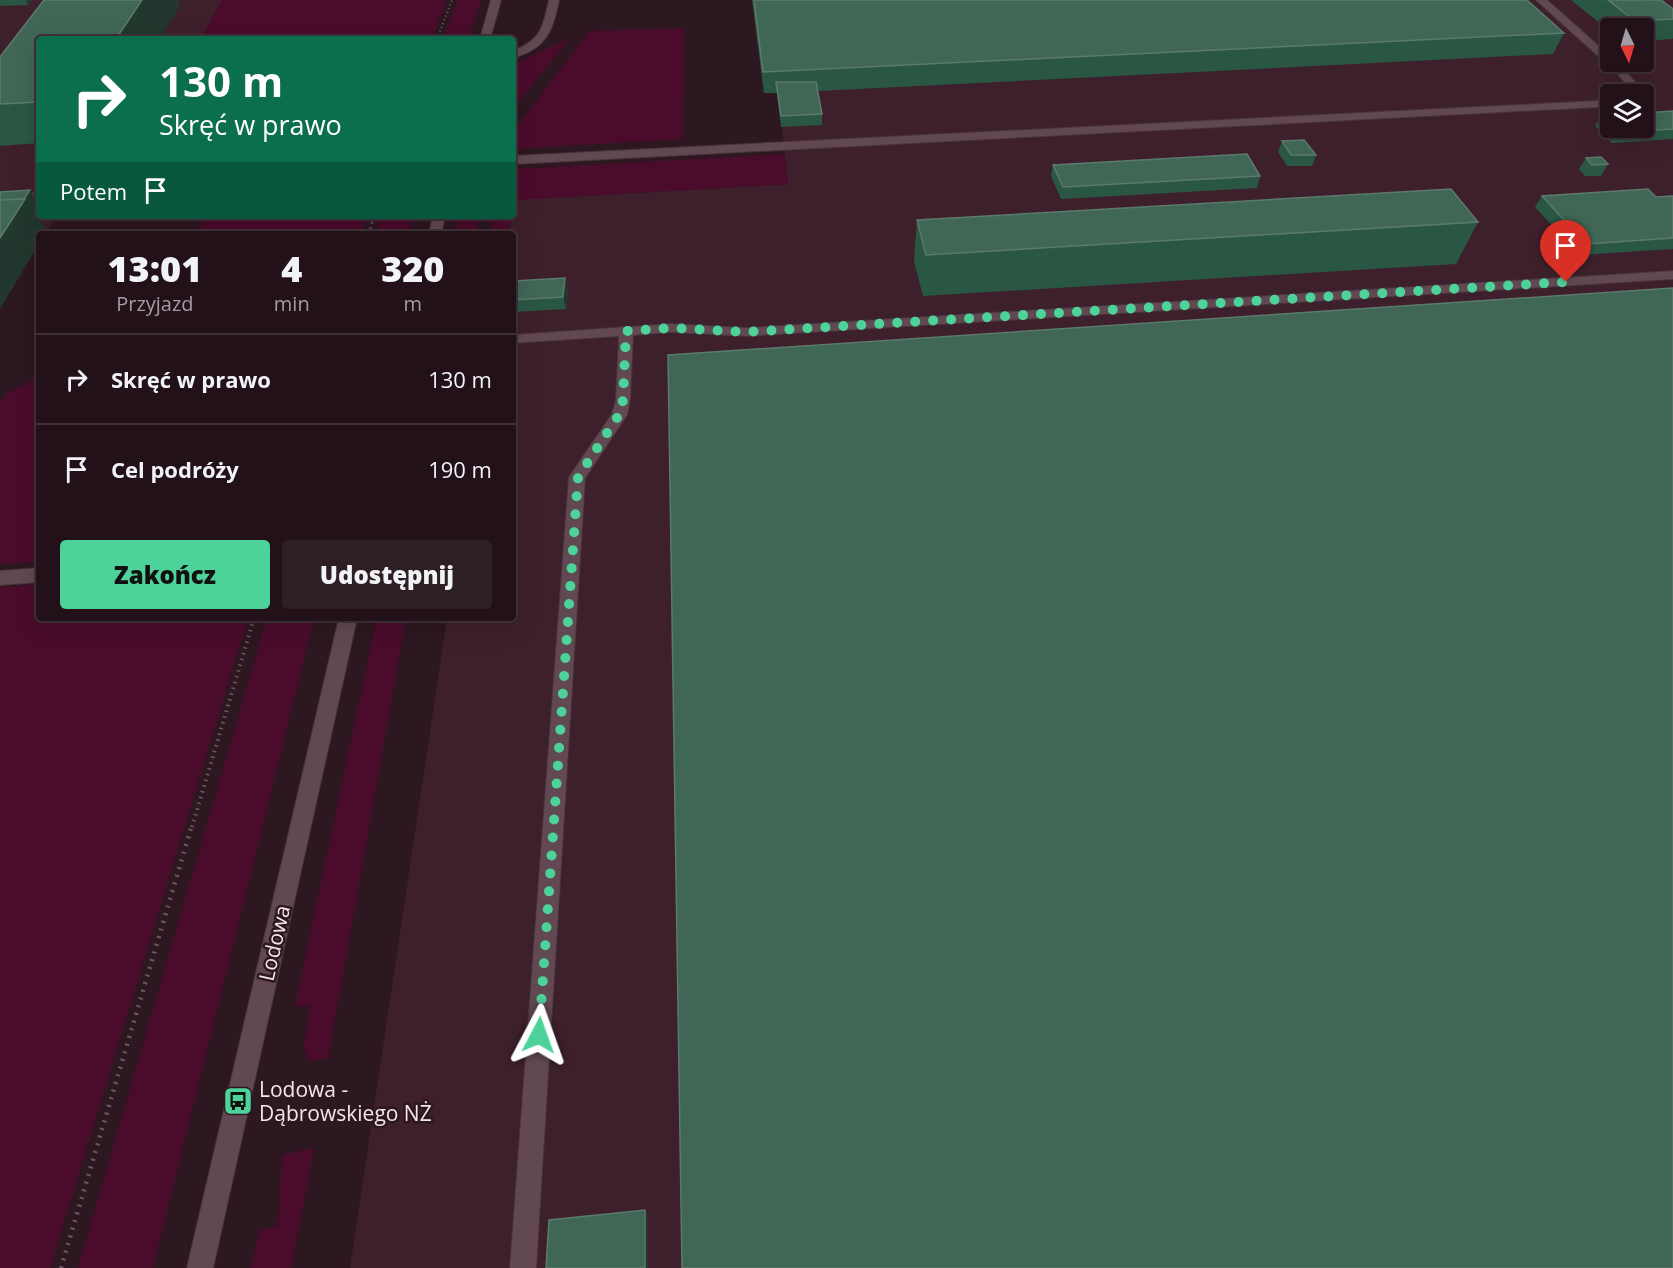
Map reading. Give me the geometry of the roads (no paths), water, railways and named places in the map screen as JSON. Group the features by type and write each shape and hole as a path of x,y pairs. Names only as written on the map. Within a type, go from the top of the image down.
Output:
{"street":[{"path":"486,36 496,0"},
{"path":"516,54 536,44 546,35 554,0"},
{"path":"1541,0 1621,71 1630,84"},
{"path":"516,160 1600,103"},
{"path":"0,199 36,197"},
{"path":"516,339 671,328 757,332 1673,275"},
{"path":"523,1268 578,477 619,415 623,400 626,331"},
{"path":"0,578 36,575"},
{"name":"Lodowa","path":"200,1268 347,621"}],"place":[{"name":"Lodowa - Dąbrowskiego NŻ","path":"238,1101"}]}
